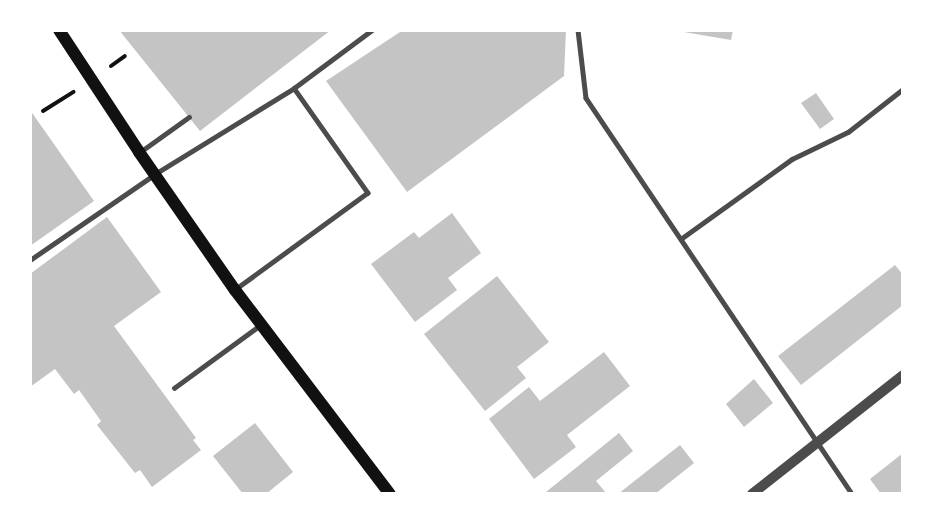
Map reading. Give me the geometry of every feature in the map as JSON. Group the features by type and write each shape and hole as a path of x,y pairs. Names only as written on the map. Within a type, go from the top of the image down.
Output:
{"main road":[{"path":"59,30 235,290 390,494"}],"street":[{"path":"752,494 903,375"}],"lane":[{"path":"30,260 155,174 294,88 372,30"},
{"path":"578,30 586,98 852,494"},
{"path":"235,290 368,193 294,88"},
{"path":"682,238 792,159 848,132 903,89"},
{"path":"140,152 189,117"},
{"path":"174,388 261,324"}],"building":[{"path":"119,30 331,30 200,131"},
{"path":"403,30 566,30 564,76 407,192 326,81"},
{"path":"672,30 733,30 731,40"},
{"path":"816,93 834,119 820,129 801,103"},
{"path":"30,110 94,201 30,246"},
{"path":"452,213 481,253 448,278 457,290 415,322 371,264 414,232 419,238"},
{"path":"107,217 161,292 114,326 196,438 193,440 201,450 152,487 140,470 135,473 97,425 101,421 79,390 74,394 55,369 30,387 30,274"},
{"path":"895,265 903,275 903,305 801,385 778,356"},
{"path":"497,276 549,342 517,367 526,378 485,411 424,334"},
{"path":"604,352 630,386 567,435 576,447 534,479 489,419 529,387 540,401"},
{"path":"754,379 773,403 744,427 726,404"},
{"path":"255,423 293,472 266,494 243,494 213,456"},
{"path":"619,433 633,451 596,481 606,493 548,494 546,492"},
{"path":"680,445 694,463 655,494 618,494"},
{"path":"903,453 903,494 881,494 870,479"}]}
